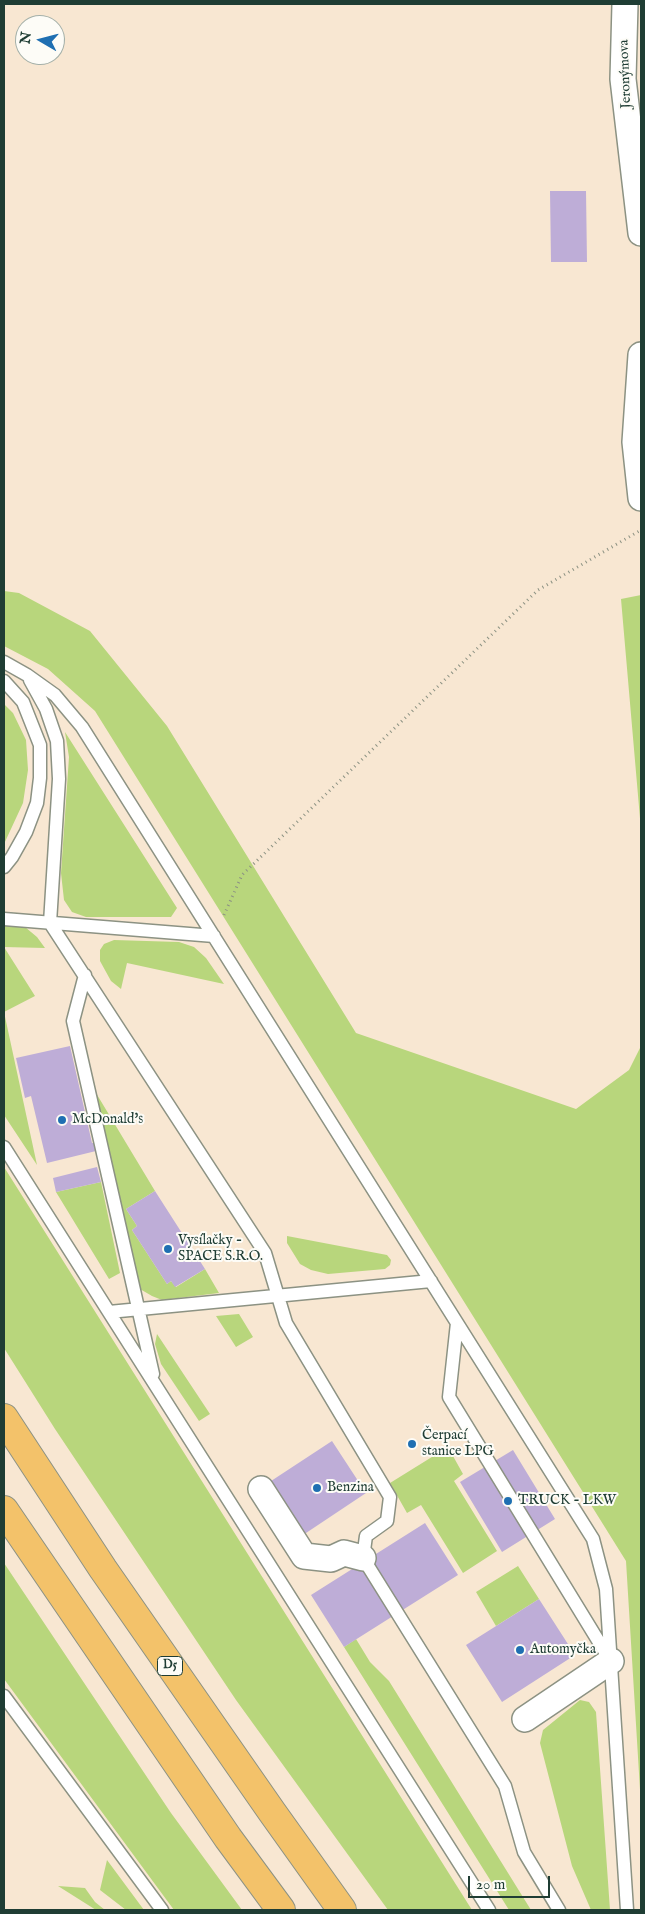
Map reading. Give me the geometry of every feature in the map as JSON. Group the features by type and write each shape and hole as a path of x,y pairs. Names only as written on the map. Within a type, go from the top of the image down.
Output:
{"highway":[{"name":"D5","path":"4,1418 115,1585 342,1910"},
{"path":"4,1510 217,1822 280,1910"}],"street":[{"name":"Jeronýmova","path":"625,4 624,79 641,233"},
{"path":"641,355 635,442 641,498"},
{"path":"261,1489 304,1556 331,1559 344,1553 363,1558"},
{"path":"525,1719 611,1661"}],"lane":[{"path":"4,662 27,675 55,696 82,727 593,1539 606,1588 627,1910"},
{"path":"27,675 46,708 57,741 59,779 50,923 265,1253 286,1324 390,1497 387,1521 366,1536 363,1558 505,1786 524,1852 559,1910"},
{"path":"4,681 24,702 40,746 40,778 36,803 26,832 4,867"},
{"path":"4,919 214,936"},
{"path":"85,975 73,1021 139,1309 154,1383"},
{"path":"4,1147 489,1910"},
{"path":"109,1312 430,1281"},
{"path":"457,1323 449,1397 611,1661"},
{"path":"4,1696 162,1910"}],"path":[{"path":"214,936 242,875 538,590 641,530"}],"green space":[{"path":"4,591 19,593 90,631 167,726 356,1033 576,1109 629,1070 641,1046 641,1806 626,1561 95,711 48,669 4,646"},
{"path":"641,595 641,830 621,599"},
{"path":"4,704 13,713 26,740 28,770 23,803 4,844"},
{"path":"65,732 177,908 171,917 86,917 72,912 64,900 61,873 69,757"},
{"path":"4,925 25,927 37,937 45,948 4,947"},
{"path":"114,940 179,942 194,947 206,958 224,984 127,963 121,989 111,981 100,961 100,950 104,944"},
{"path":"4,947 35,996 4,1012"},
{"path":"4,1012 37,1165 4,1115"},
{"path":"96,1093 155,1191 126,1209 137,1226 132,1230 167,1284 171,1281 176,1287 205,1269 219,1293 162,1300 140,1289"},
{"path":"4,1167 472,1910 388,1910 236,1700 55,1429 4,1348"},
{"path":"101,1182 120,1273 109,1279 56,1192"},
{"path":"287,1236 387,1255 391,1260 390,1265 385,1269 328,1274 311,1270 300,1264 287,1243"},
{"path":"239,1314 253,1337 236,1347 216,1316"},
{"path":"157,1334 210,1414 199,1421 161,1364 155,1344"},
{"path":"448,1447 463,1474 454,1481 497,1551 463,1573 421,1505 407,1513 390,1483"},
{"path":"4,1563 171,1813 242,1910 174,1910 4,1679"},
{"path":"518,1566 539,1599 496,1626 476,1592"},
{"path":"356,1639 370,1662 389,1681 531,1910 509,1910 344,1647"},
{"path":"580,1700 589,1702 596,1712 610,1910 591,1910 572,1866 540,1743 543,1730"},
{"path":"107,1860 144,1910 126,1910 100,1890"},
{"path":"58,1886 85,1888 95,1902 105,1910 96,1910"}],"building":[{"path":"550,191 586,191 587,262 551,262"},
{"name":"McDonald's","path":"70,1046 92,1143 94,1143 96,1151 47,1163 31,1096 25,1098 16,1058"},
{"path":"97,1167 101,1182 56,1192 53,1178"},
{"name":"Vysílačky - SPACE S.R.O.","path":"155,1191 205,1269 175,1287 171,1281 167,1284 132,1230 137,1226 126,1209"},
{"name":"Benzina","path":"332,1441 366,1493 303,1535 268,1483"},
{"name":"TRUCK - LKW","path":"513,1450 555,1519 502,1552 460,1482"},
{"path":"425,1523 458,1575 344,1647 311,1595"},
{"name":"Automyčka","path":"539,1599 575,1655 502,1702 466,1645"}],"place":[{"name":"McDonald's","path":"62,1120"},
{"name":"Vysílačky - SPACE S.R.O.","path":"168,1249"},
{"name":"Čerpací stanice LPG","path":"412,1444"},
{"name":"Benzina","path":"317,1488"},
{"name":"TRUCK - LKW","path":"508,1501"},
{"name":"Automyčka","path":"520,1650"}]}
